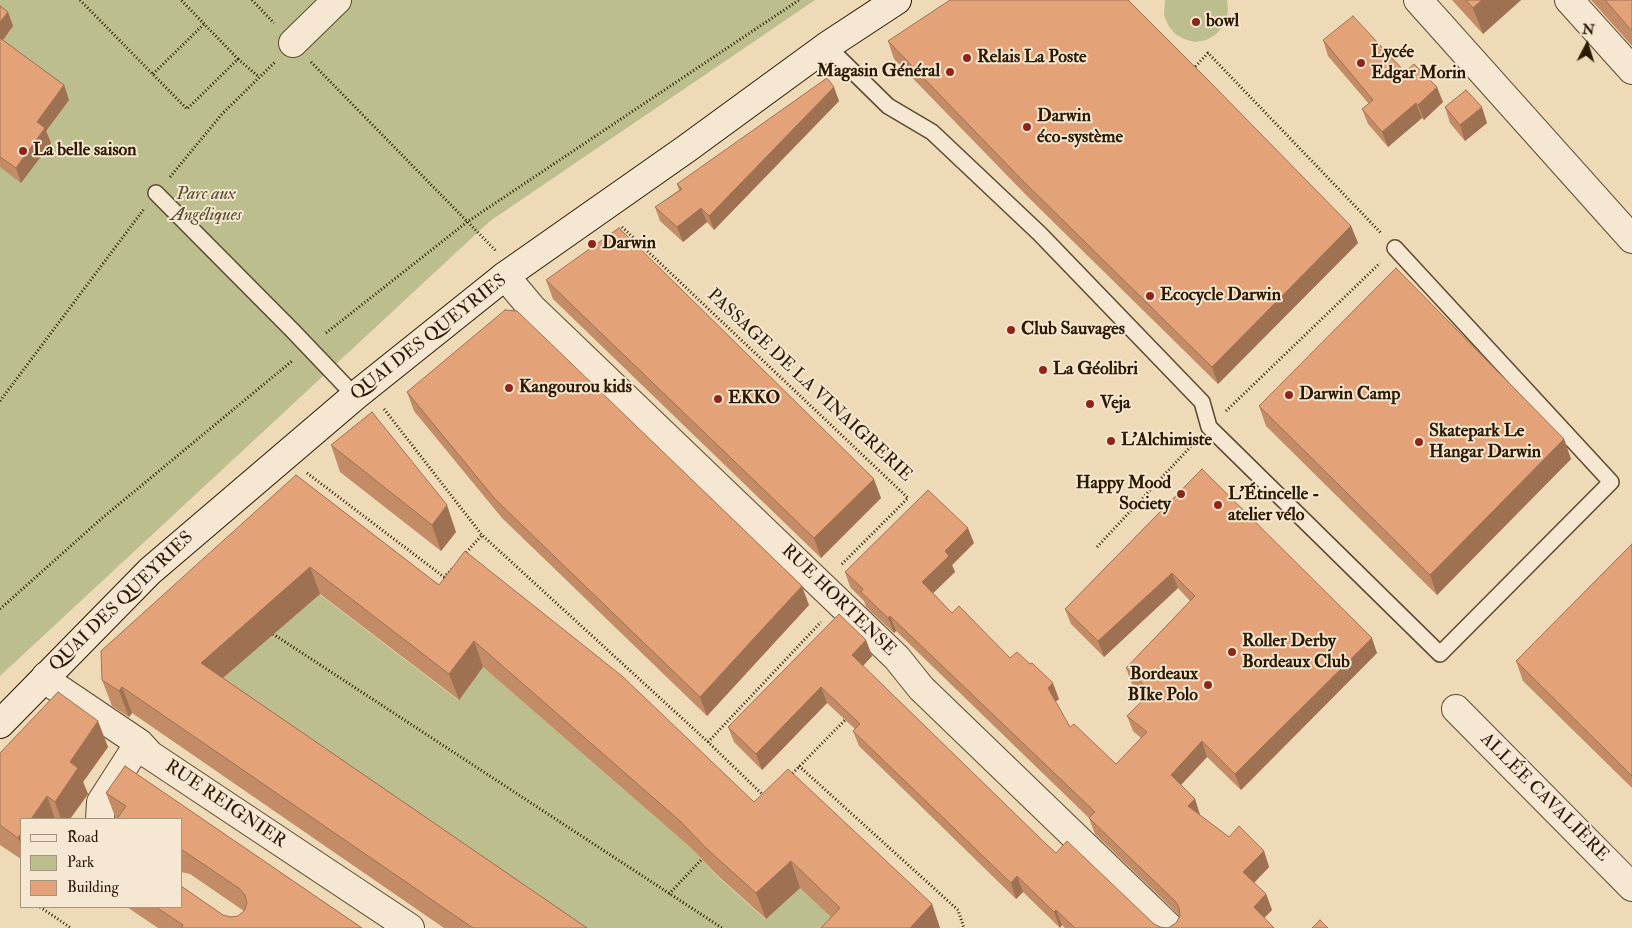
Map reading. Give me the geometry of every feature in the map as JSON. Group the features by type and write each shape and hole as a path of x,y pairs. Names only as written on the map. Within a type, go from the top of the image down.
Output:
{"street":[{"path":"298,49 337,0"},
{"name":"QUAI DES QUEYRIES","path":"0,724 150,571 361,391 505,276 602,209 827,46 897,0"},
{"path":"1418,0 1632,239"},
{"path":"1570,0 1632,70"},
{"name":"RUE HORTENSE","path":"505,276 531,307 898,658 921,688 1170,928"},
{"name":"RUE REIGNIER","path":"46,676 56,686 139,743 150,755 410,928"},
{"name":"ALLÉE CAVALIÈRE","path":"1456,709 1632,887"},
{"path":"97,813 139,743"}],"lane":[{"path":"827,46 888,106 932,132 1040,234 1202,402 1210,428 1440,654 1611,482 1395,248"},
{"path":"156,193 308,347 361,391"}],"path":[{"path":"80,0 187,109 238,59"},
{"path":"181,0 259,78"},
{"path":"0,609 102,519 308,347 467,222 799,0"},
{"path":"153,74 204,24"},
{"path":"0,401 156,193 222,114 259,78 298,49 495,250 505,276"},
{"path":"1097,547 1210,428 1395,248 1208,54 1189,73"},
{"name":"PASSAGE DE LA VINAIGRERIE","path":"602,209 908,498 830,594"},
{"path":"361,391 482,535 708,742 762,796 770,792"},
{"path":"284,456 444,578 457,563"},
{"path":"463,556 482,535"},
{"path":"708,742 830,594"},
{"path":"265,628 722,928"},
{"path":"789,778 852,712"},
{"path":"799,766 958,910 964,928"},
{"path":"669,894 709,852"},
{"path":"41,908 71,928"}],"green space":[{"name":"Parc aux Angéliques","path":"0,0 815,0 490,221 0,676"},
{"name":"bowl","path":"1165,0 1227,0 1227,19 1215,35 1206,40 1195,42 1184,39 1175,34 1168,25 1164,15"},
{"path":"319,594 458,700 483,667 690,847 717,876 765,919 800,888 843,928 558,928 210,689"}],"building":[{"path":"950,0 1128,0 1351,226 1212,367 1020,178 888,41"},
{"path":"1466,0 1482,0 1473,8"},
{"path":"1605,0 1632,0 1632,31"},
{"path":"0,6 8,12 0,22"},
{"path":"1353,16 1405,72 1414,64 1437,87 1418,105 1416,103 1382,132 1362,109 1373,100 1323,40"},
{"path":"0,38 64,85 37,122 45,128 16,168 0,157"},
{"path":"827,78 834,87 709,216 701,208 677,227 655,207 682,189 677,184"},
{"path":"1466,90 1482,107 1460,125 1445,107"},
{"name":"EKKO","path":"619,228 874,479 814,538 546,280"},
{"name":"Skatepark Le Hangar Darwin","path":"1396,268 1564,439 1430,575 1259,406"},
{"path":"505,310 517,311 802,586 700,697 495,499 407,392"},
{"path":"372,412 447,505 432,525 331,445"},
{"path":"1202,469 1372,638 1235,774 1202,741 1171,775 1195,799 1188,806 1229,837 1239,826 1264,851 1243,872 1266,894 1254,907 1274,928 1168,928 1176,923 1180,916 1176,902 1089,818 1095,812 890,616 888,618 861,592 863,589 845,572 928,490 968,528 945,551 949,556 922,582 952,613 959,606 1010,658 1017,652 1030,664 1032,663 1053,683 1048,688 1070,727 1074,724 1116,764 1147,732 1127,716 1151,692 1126,668 1195,596 1172,573 1098,641 1065,609"},
{"path":"296,475 439,585 465,551 622,676 754,802 788,769 932,904 910,928 821,928 840,908 791,861 756,893 707,849 680,821 474,641 449,674 310,567 201,663 587,928 473,928 122,687 119,691 102,680 101,651"},
{"path":"1632,544 1632,776 1516,661"},
{"path":"839,614 866,640 852,655 1044,842 1056,853 1067,841 1154,924 1168,928 1075,928 1056,910 1054,912 1017,876 1011,883 853,731 860,724 821,687 756,754 728,727"},
{"path":"58,692 98,721 70,762 78,768 55,802 47,796 32,818 20,818 20,835 18,838 0,825 0,753"},
{"path":"125,766 362,928 181,928 183,925 158,908 182,908 182,887 223,915 231,917 238,916 244,911 247,903 245,895 240,889 182,850 182,818 118,818 126,806 106,793"},
{"path":"1320,920 1328,928 1312,928"}],"place":[{"name":"bowl","path":"1196,22"},
{"name":"Relais La Poste","path":"967,58"},
{"name":"Lycée Edgar Morin","path":"1361,63"},
{"name":"Magasin Général","path":"950,72"},
{"name":"Darwin éco-système","path":"1027,127"},
{"name":"La belle saison","path":"23,151"},
{"name":"Darwin","path":"592,244"},
{"name":"Ecocycle Darwin","path":"1150,296"},
{"name":"Club Sauvages","path":"1011,330"},
{"name":"La Géolibri","path":"1043,370"},
{"name":"Kangourou kids","path":"509,388"},
{"name":"Darwin Camp","path":"1289,395"},
{"name":"EKKO","path":"718,399"},
{"name":"Veja","path":"1090,404"},
{"name":"L'Alchimiste","path":"1111,441"},
{"name":"Skatepark Le Hangar Darwin","path":"1419,442"},
{"name":"Happy Mood Society","path":"1181,494"},
{"name":"L'Étincelle - atelier vélo","path":"1218,505"},
{"name":"Roller Derby Bordeaux Club","path":"1232,652"},
{"name":"Bordeaux BIke Polo","path":"1208,685"}]}
